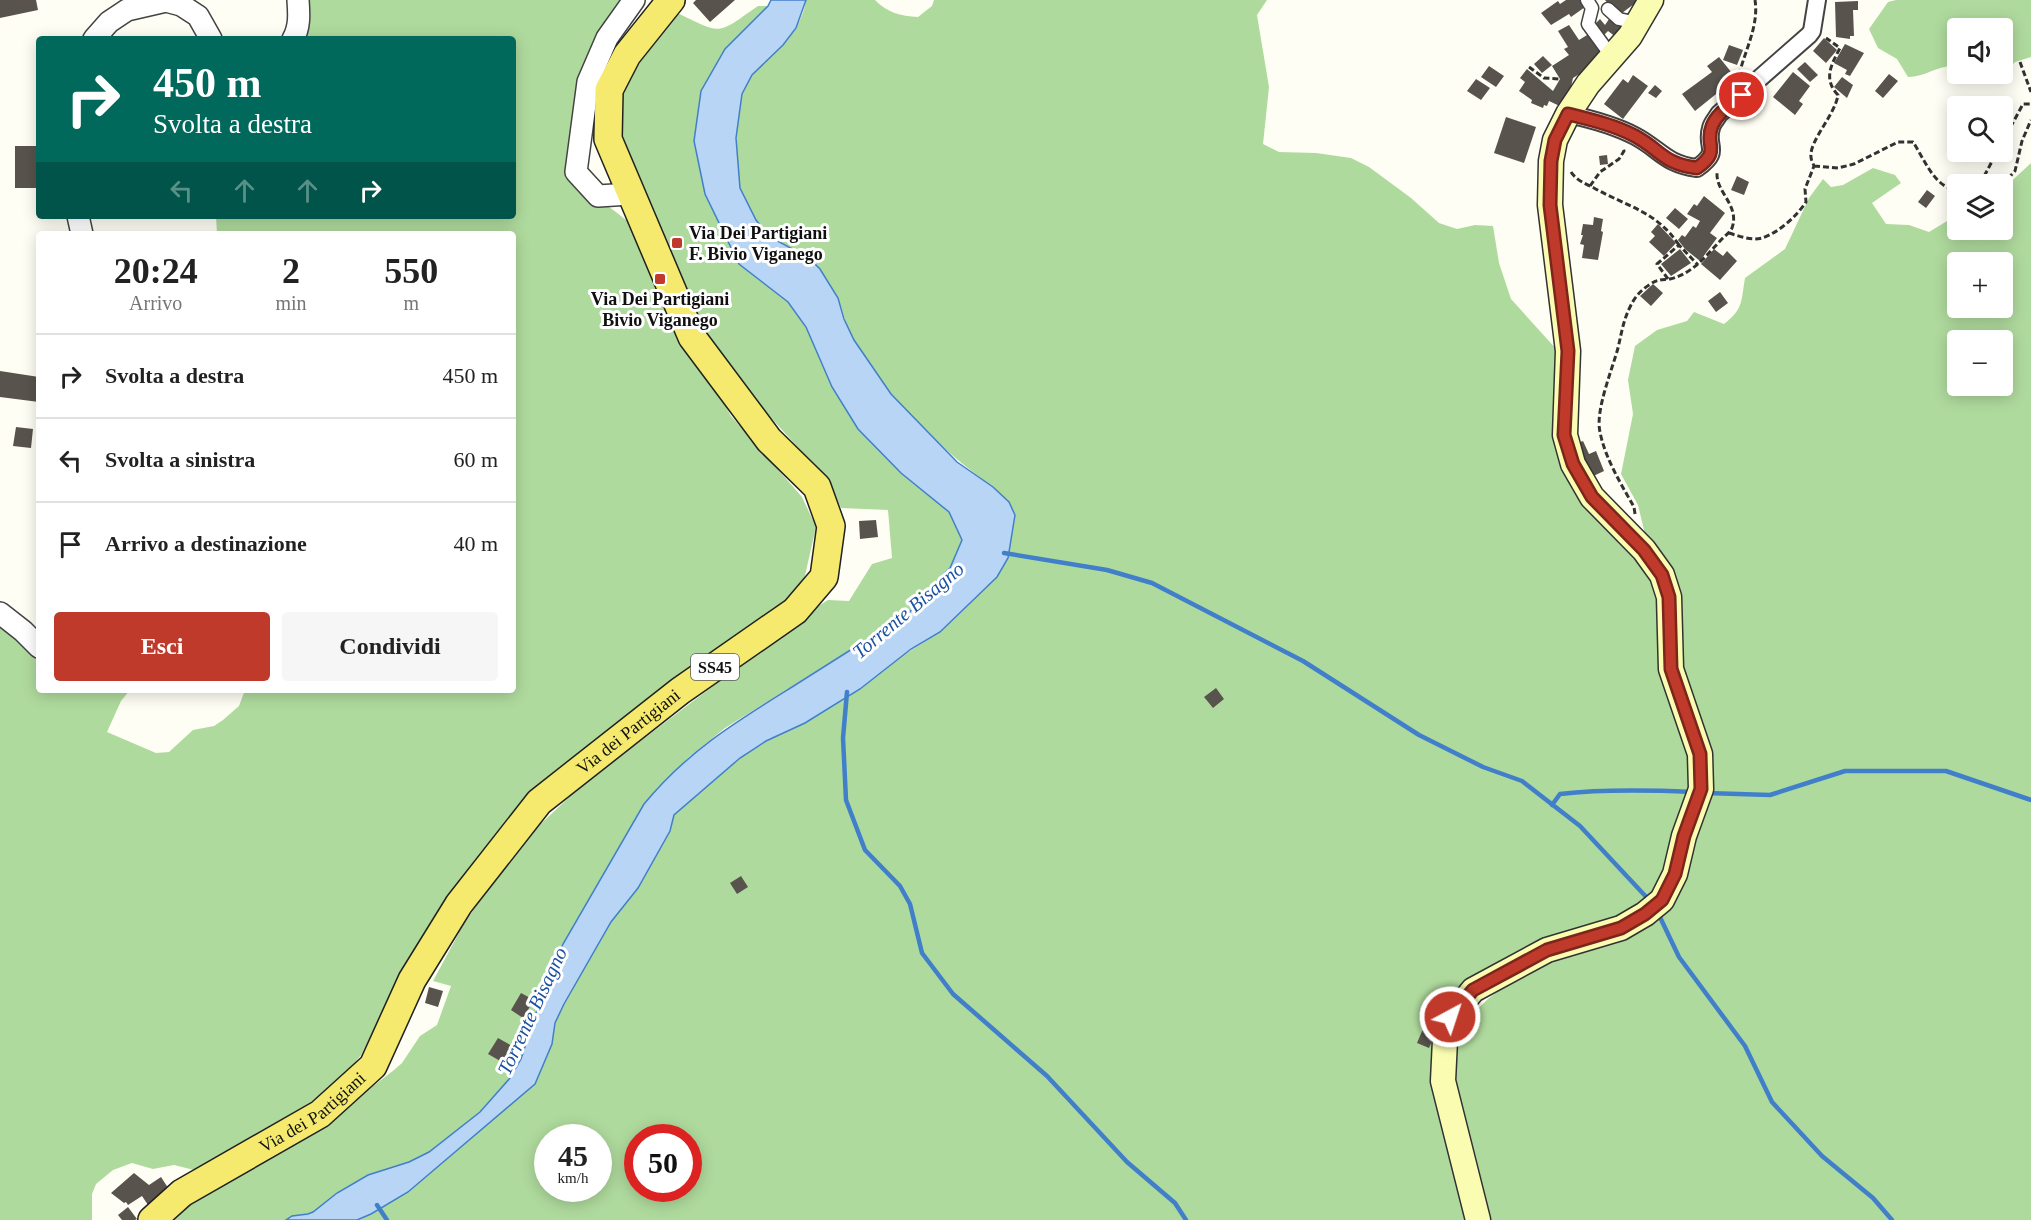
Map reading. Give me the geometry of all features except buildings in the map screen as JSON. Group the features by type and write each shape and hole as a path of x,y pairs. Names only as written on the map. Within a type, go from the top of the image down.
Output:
{"main road":[{"name":"Via dei Partigiani","path":"152,1220 182,1193 320,1113 374,1066 412,980 459,904 539,802 680,691 795,611 824,577 831,526 817,488 769,440 692,337 608,139 609,90 627,55 671,0"},
{"path":"1478,1220 1443,1081 1445,1040 1450,1017 1473,990 1547,950 1621,928 1645,914 1662,900 1675,874 1684,836 1699,796 1700,754 1671,669 1669,597 1662,575 1644,550 1592,497 1573,464 1564,435 1568,351 1550,205 1551,161 1555,140 1568,114 1588,84 1612,57 1651,0"}],"street":[{"path":"294,36 299,16 298,0"},
{"path":"630,194 598,196 576,172 588,82 607,38 634,0"},
{"path":"1587,0 1592,8 1588,24 1612,57"},
{"path":"1568,114 1601,122 1638,137 1676,164 1697,168 1708,160 1712,152 1711,127 1719,114 1812,31 1817,0"},
{"path":"97,36 109,22 127,10 166,1 181,4 198,16 210,36"},
{"path":"1608,9 1619,19 1637,23"},
{"path":"0,613 36,644"}],"path":[{"path":"1742,95 1739,78 1745,53 1754,31 1757,10 1755,0"},
{"path":"1729,233 1746,238 1761,238 1784,225 1806,202 1805,189 1814,166 1811,157 1814,144 1836,106 1838,95 1830,86 1830,74 1833,61 1840,48 1830,39 1812,31"},
{"path":"2020,62 2031,92"},
{"path":"1529,67 1544,78 1560,79"},
{"path":"2013,123 2023,104 2031,104"},
{"path":"2012,174 2031,120"},
{"path":"1590,186 1600,172 1619,159 1624,151 1622,142 1615,137 1614,129 1616,128"},
{"path":"1814,166 1838,168 1854,164 1898,142 1913,142 1935,178 1947,187"},
{"path":"1636,520 1634,507 1606,452 1599,431 1599,421 1621,328 1637,295 1659,279 1668,279 1698,265 1729,233 1733,225 1733,209 1716,180 1717,162 1712,152"},
{"path":"1568,168 1573,176 1641,210 1661,223 1698,265"},
{"path":"1668,279 1657,264 1679,245"}],"green space":[{"path":"307,0 624,0 589,59 573,114 567,174 581,193 608,206 634,226 691,347 731,416 802,497 816,527 804,580 783,605 532,794 463,877 403,972 361,1055 347,1073 321,1096 194,1170 174,1165 153,1169 132,1163 113,1170 96,1184 92,1194 92,1220 0,1220 0,623 36,653 36,693 128,693 121,701 107,732 156,753 169,752 193,730 214,726 223,720 239,706 244,693 516,693 516,231 217,231 216,219 516,219 516,36 302,36"},
{"path":"806,0 875,0 895,13 918,17 932,6 934,0 1267,0 1257,15 1269,87 1263,144 1279,152 1316,153 1351,158 1369,167 1411,198 1439,223 1457,229 1475,225 1493,226 1499,263 1511,299 1558,351 1557,435 1653,578 1690,755 1692,787 1666,871 1655,894 1640,906 1442,1013 1468,1220 357,1220 408,1192 551,1044 555,1023 564,1004 611,922 638,888 670,831 674,815 740,758 940,632 997,577 993,487 934,439 881,382 853,339 837,296 826,279 806,256 775,241 767,234 752,214 742,193 736,154 741,97 754,73 794,30 802,16"},
{"path":"1896,0 2031,0 2031,57 2013,64 2013,18 1947,18 1947,67 1908,77 1897,59 1878,48 1869,29 1888,2"},
{"path":"758,6 768,6 725,49 739,264 788,302 806,327 832,387 901,473 949,512 962,540 950,568 928,589 909,613 725,728 690,756 659,787 620,845 563,944 544,989 521,1059 510,1078 480,1112 429,1152 409,1162 368,1175 308,1214 292,1216 286,1220 170,1220 204,1192 312,1133 402,1063 420,1036 437,1025 451,986 433,981 461,929 512,851 581,786 820,605 828,600 849,601 872,564 892,558 888,510 841,508 830,483 727,369 686,300 626,154 617,113 629,72 677,13 719,29 726,27"},
{"path":"2031,163 2031,1220 1485,1220 1462,1128 1452,1055 1466,1020 1489,998 1522,974 1648,925 1707,794 1638,505 1621,474 1633,414 1628,380 1635,346 1657,330 1687,321 1694,312 1724,324 1730,319 1740,304 1745,278 1785,249 1809,198 1823,179 1831,187 1843,185 1873,168 1895,175 1901,183 1872,203 1886,224 1909,225 1929,232 1947,221 1947,240 2013,240 2013,180"}],"water":[{"path":"771,0 806,0 796,28 783,45 752,75 742,94 736,138 740,188 756,220 770,237 809,258 820,269 838,298 844,319 854,340 891,394 957,462 993,487 1009,502 1015,515 1008,558 997,577 940,632 911,649 860,689 805,723 766,741 740,758 674,815 670,831 638,888 611,922 564,1004 555,1023 552,1044 535,1084 408,1192 371,1214 357,1220 286,1220 292,1216 313,1212 337,1193 368,1175 409,1162 429,1152 480,1112 510,1078 521,1059 544,989 563,944 644,804 678,768 713,739 909,613 928,589 950,568 962,540 949,512 901,473 858,429 832,387 806,327 788,302 739,264 705,194 694,141 701,91 725,49 768,6"}],"waterway":[{"path":"1004,553 1107,570 1152,583 1303,661 1419,735 1483,767 1522,781 1580,826 1650,901"},
{"path":"847,692 843,738 846,800 865,850 900,886 910,904 922,953 953,994 1047,1076 1127,1162 1175,1203 1186,1220"},
{"path":"1706,793 1770,795 1845,771 1946,771 2031,800"},
{"path":"1552,805 1560,794 1576,792 1626,790 1692,792"},
{"path":"1658,913 1679,957 1745,1046 1772,1102 1822,1156 1873,1198 1892,1220"},
{"path":"377,1205 387,1220"}],"place":[{"name":"Via Dei Partigiani F. Bivio Viganego","path":"677,243"},
{"name":"Via Dei Partigiani Bivio Viganego","path":"660,279"}],"route":[{"path":"1450,1017 1473,990 1547,950 1621,928 1645,914 1662,900 1675,874 1684,836 1701,789 1700,754 1671,669 1669,597 1662,575 1644,550 1610,518 1592,497 1573,464 1564,435 1568,351 1550,205 1551,161 1555,140 1568,114 1622,130 1638,137 1668,160 1697,168 1708,160 1712,152 1711,127 1719,114 1742,95"}],"water label":[{"name":"Torrente Bisagno","path":"908,610"},
{"name":"Torrente Bisagno","path":"532,1011"}]}
